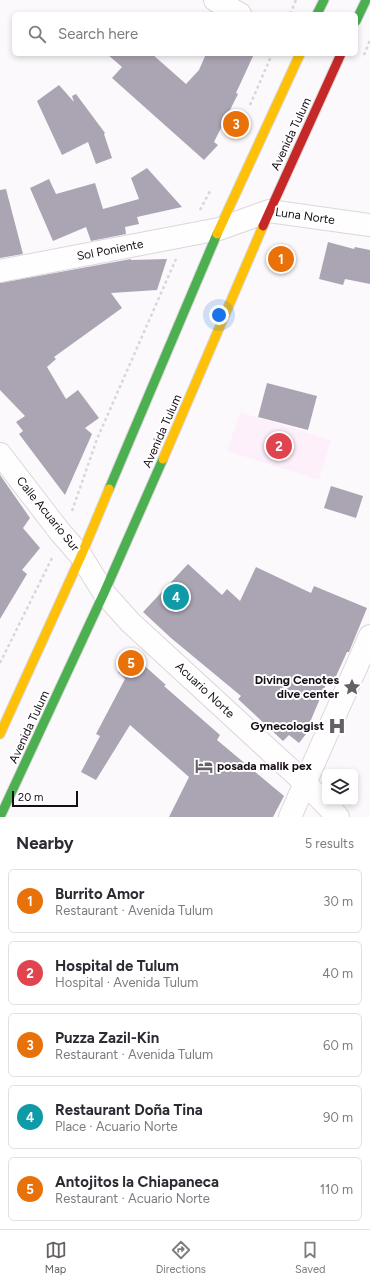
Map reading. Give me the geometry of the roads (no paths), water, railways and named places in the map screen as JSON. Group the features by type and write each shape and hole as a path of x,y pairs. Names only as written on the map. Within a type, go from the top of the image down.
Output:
{"main road":[{"path":"318,12 324,0"},
{"path":"358,17 366,0"},
{"name":"Avenida Tulum","path":"0,734 81,556 219,229 299,56"},
{"name":"Avenida Tulum","path":"0,817 104,593 254,249 269,211 340,56"}],"street":[{"path":"215,0 236,12"},
{"name":"Luna Norte","path":"219,229 269,211 370,225"},
{"name":"Sol Poniente","path":"0,271 219,229"},
{"name":"Calle Acuario Sur","path":"0,454 63,536 81,556"},
{"name":"Acuario Norte","path":"81,556 104,593 130,622 305,783 338,817"},
{"path":"290,817 370,636"}],"place":[{"name":"Puzza Zazil-Kin","path":"236,124"},
{"name":"Burrito Amor","path":"281,259"},
{"name":"Hospital de Tulum","path":"279,446"},
{"name":"Restaurant Doña Tina","path":"176,597"},
{"name":"Antojitos la Chiapaneca","path":"131,663"},
{"name":"Diving Cenotes dive center","path":"352,687"},
{"name":"Gynecologist","path":"337,726"},
{"name":"posada malik pex","path":"204,766"}]}
